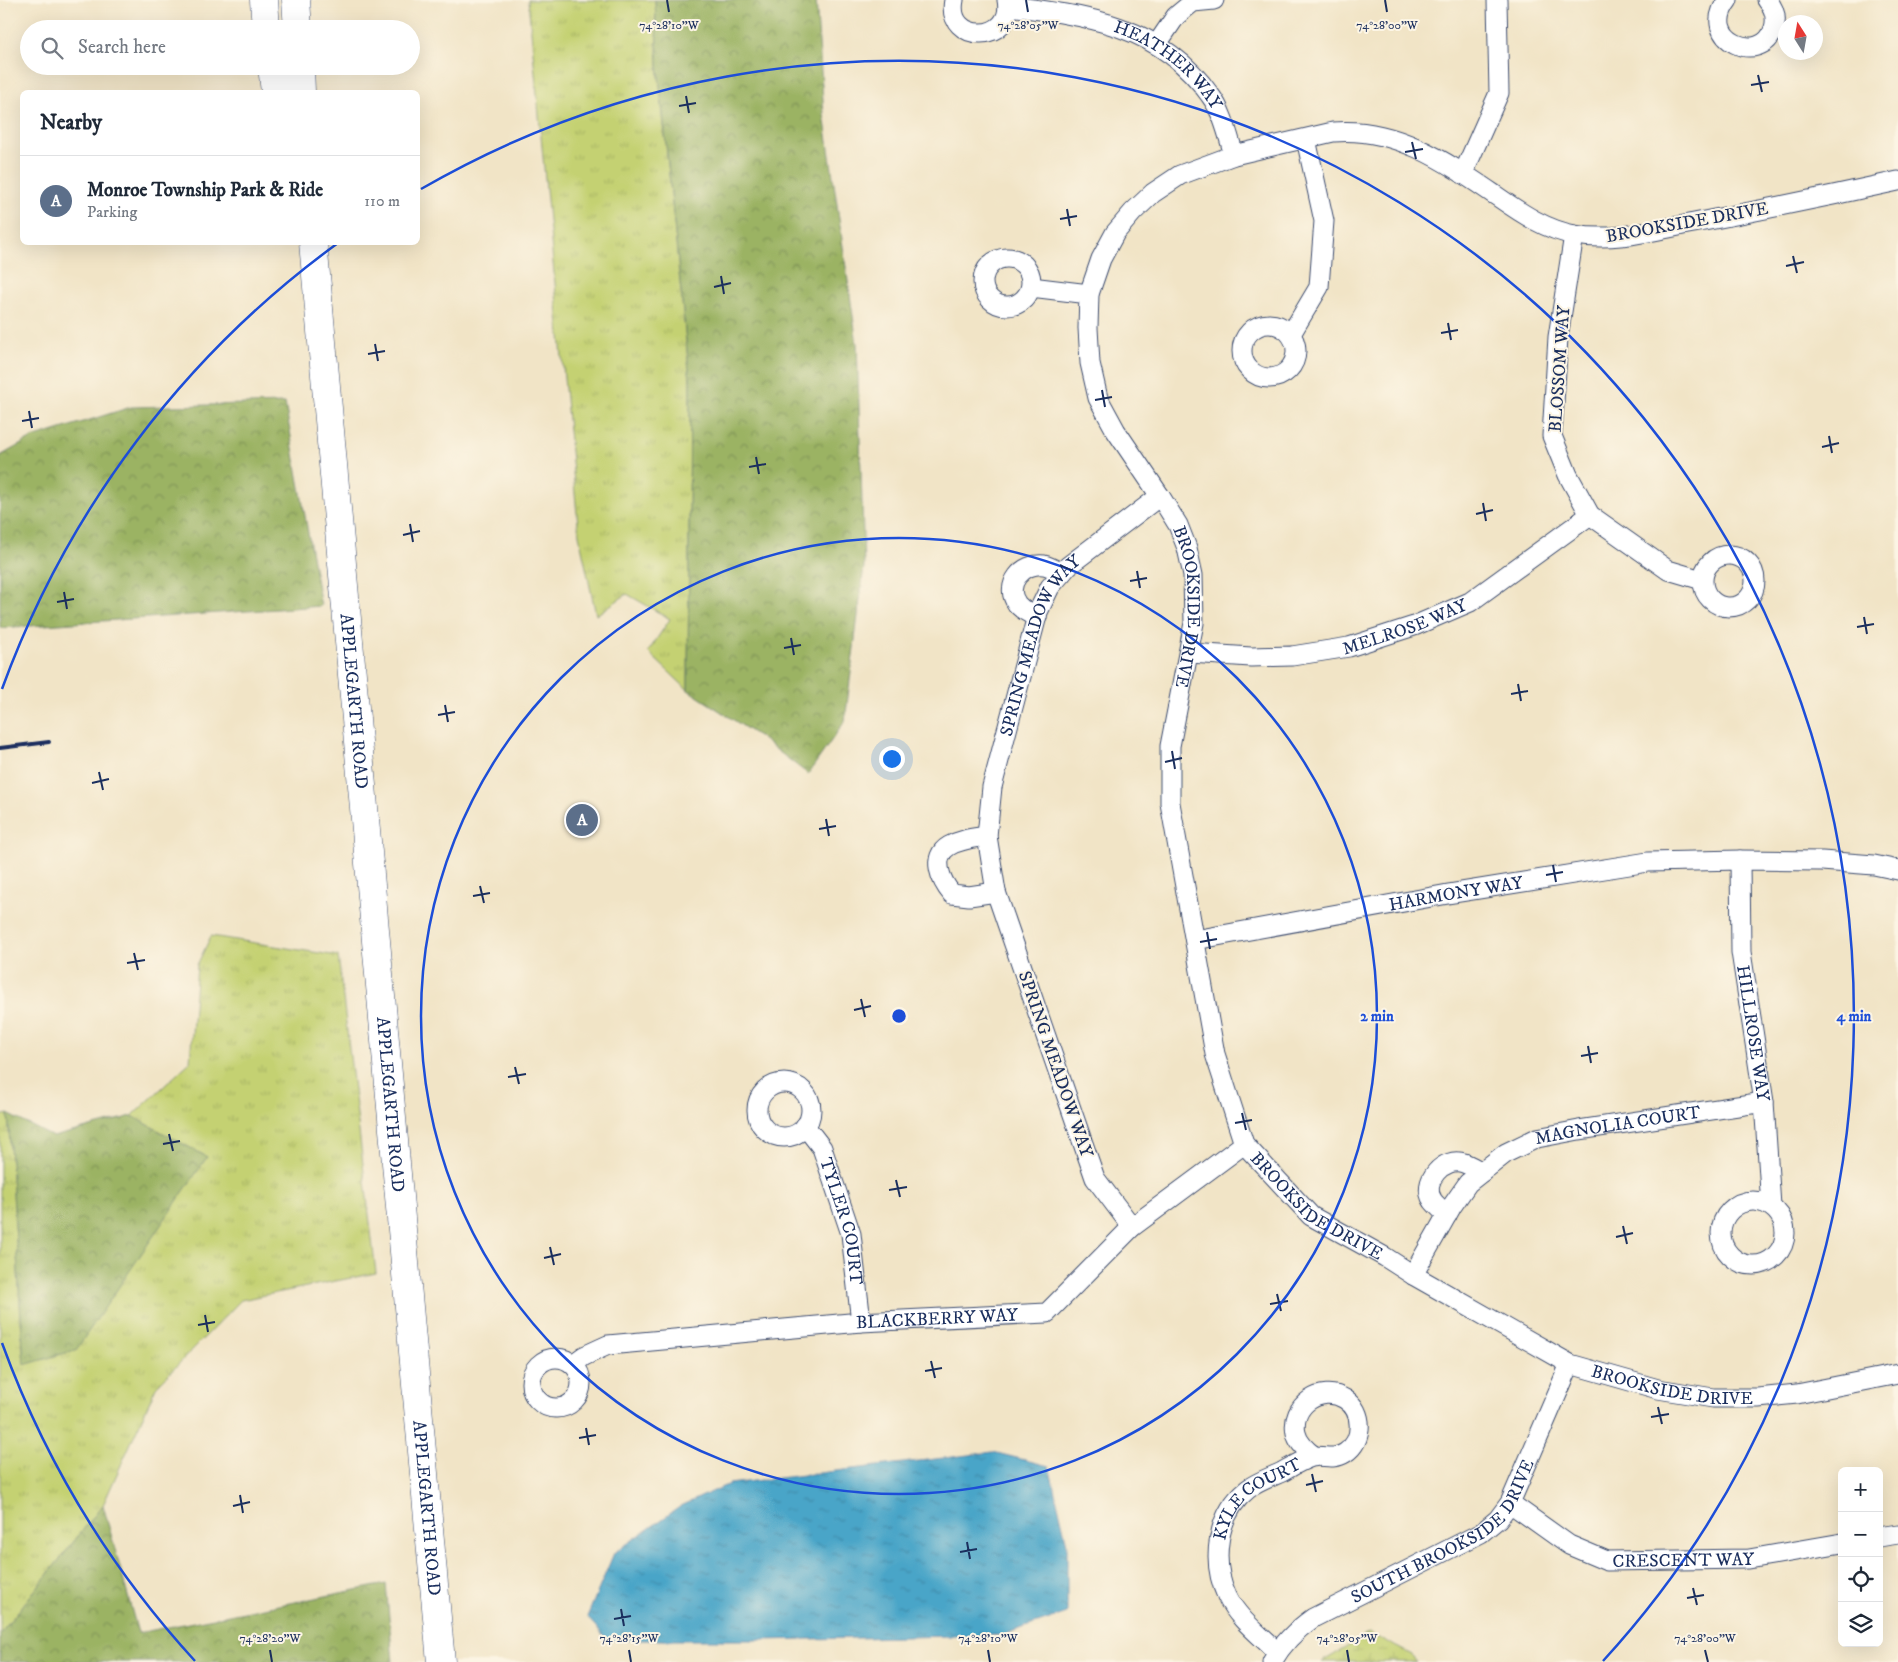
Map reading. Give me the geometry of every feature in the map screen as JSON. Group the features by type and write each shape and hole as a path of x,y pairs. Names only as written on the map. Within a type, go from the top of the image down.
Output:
{"main road":[{"path":"264,0 265,20"},
{"path":"296,0 297,20"},
{"path":"273,75 276,90"},
{"path":"300,75 301,90"},
{"name":"APPLEGARTH ROAD","path":"297,245 341,547"},
{"name":"APPLEGARTH ROAD","path":"314,245 441,1662"}],"street":[{"name":"HEATHER WAY","path":"954,0 952,7 955,17 961,26 970,32 980,34 991,32 1000,26 1006,17 1007,3 1111,24 1158,44 1190,71 1211,96 1224,122 1234,155"},
{"path":"1158,44 1176,16 1193,2 1214,0"},
{"path":"1464,174 1499,93 1497,0"},
{"path":"1728,0 1722,7 1721,29 1726,38 1735,45 1746,48 1766,41 1773,32 1776,21 1774,10 1767,0"},
{"name":"BROOKSIDE DRIVE","path":"1898,181 1726,217 1607,238 1574,235 1548,227 1526,217 1464,174 1405,142 1378,133 1348,130 1333,132 1234,155 1180,175 1153,193 1115,233 1101,259 1089,294 1088,328 1090,362 1098,398 1116,431 1178,525 1187,548 1193,575 1194,623 1190,653 1170,746 1170,803 1215,1054 1244,1144 1311,1216 1570,1364 1658,1389 1713,1398 1758,1398 1797,1394 1898,1374"},
{"path":"1291,334 1319,287 1324,221 1306,139"},
{"name":"BLOSSOM WAY","path":"1574,235 1558,337 1552,436 1568,475 1590,514 1668,570 1702,580"},
{"path":"1031,287 1089,294"},
{"name":"SPRING MEADOW WAY","path":"1132,1226 1095,1178 996,892 987,836 992,788 1037,617 1050,587 1068,566 1160,496"},
{"name":"MELROSE WAY","path":"1190,653 1251,658 1292,656 1350,647 1414,626 1470,602 1590,514"},
{"path":"1037,617 1026,612 1017,603 1012,593 1014,581 1020,571 1032,566 1044,565 1062,573"},
{"path":"987,836 962,841 947,847 939,859 939,869 944,884 952,894 970,896 996,892"},
{"name":"HILLROSE WAY","path":"1740,860 1741,952 1764,1102 1771,1206"},
{"name":"HARMONY WAY","path":"1196,940 1448,894 1648,862 1822,861 1874,865 1898,870"},
{"name":"MAGNOLIA COURT","path":"1412,1275 1468,1183 1506,1153 1537,1138 1764,1102"},
{"name":"TYLER COURT","path":"805,1126 822,1148 851,1234 861,1322"},
{"name":"BLACKBERRY WAY","path":"573,1364 584,1356 608,1345 861,1322 1047,1313 1132,1226 1244,1144"},
{"path":"1447,1215 1432,1200 1430,1188 1433,1176 1441,1166 1450,1162 1464,1162 1482,1172"},
{"name":"SOUTH BROOKSIDE DRIVE","path":"1275,1657 1297,1630 1313,1618 1481,1533 1498,1519 1510,1503 1570,1364"},
{"name":"KYLE COURT","path":"1275,1657 1240,1616 1228,1598 1219,1576 1218,1549 1224,1520 1236,1502 1248,1489 1314,1456"},
{"name":"CRESCENT WAY","path":"1510,1503 1569,1545 1607,1561 1750,1559 1838,1544"},
{"path":"1883,1536 1898,1534"}],"green space":[{"path":"528,0 655,0 658,66 690,380 688,690 648,652 670,619 627,594 596,615 579,535"},
{"path":"655,0 816,0 824,114 857,344 864,566 845,721 808,774 761,738 688,690 690,380 658,66"},
{"path":"285,403 321,606 0,628 0,456 32,438 131,407"},
{"path":"211,936 338,956 376,1273 241,1300 156,1387 103,1505 0,1634 0,1116 8,1114 24,1365 207,1157 132,1116 190,1062 197,965"},
{"path":"8,1114 53,1137 132,1116 207,1157 76,1350 24,1365"},
{"path":"103,1505 138,1633 386,1584 393,1662 0,1662 0,1634"},
{"path":"1370,1633 1412,1655 1416,1662 1322,1662"}],"water":[{"path":"993,1452 1049,1466 1067,1544 1067,1613 1002,1635 760,1640 608,1640 587,1617 614,1553 681,1506 729,1484"}],"railway":[{"path":"0,748 49,742"}],"place":[{"name":"Monroe Township Park & Ride","path":"582,820"}]}
